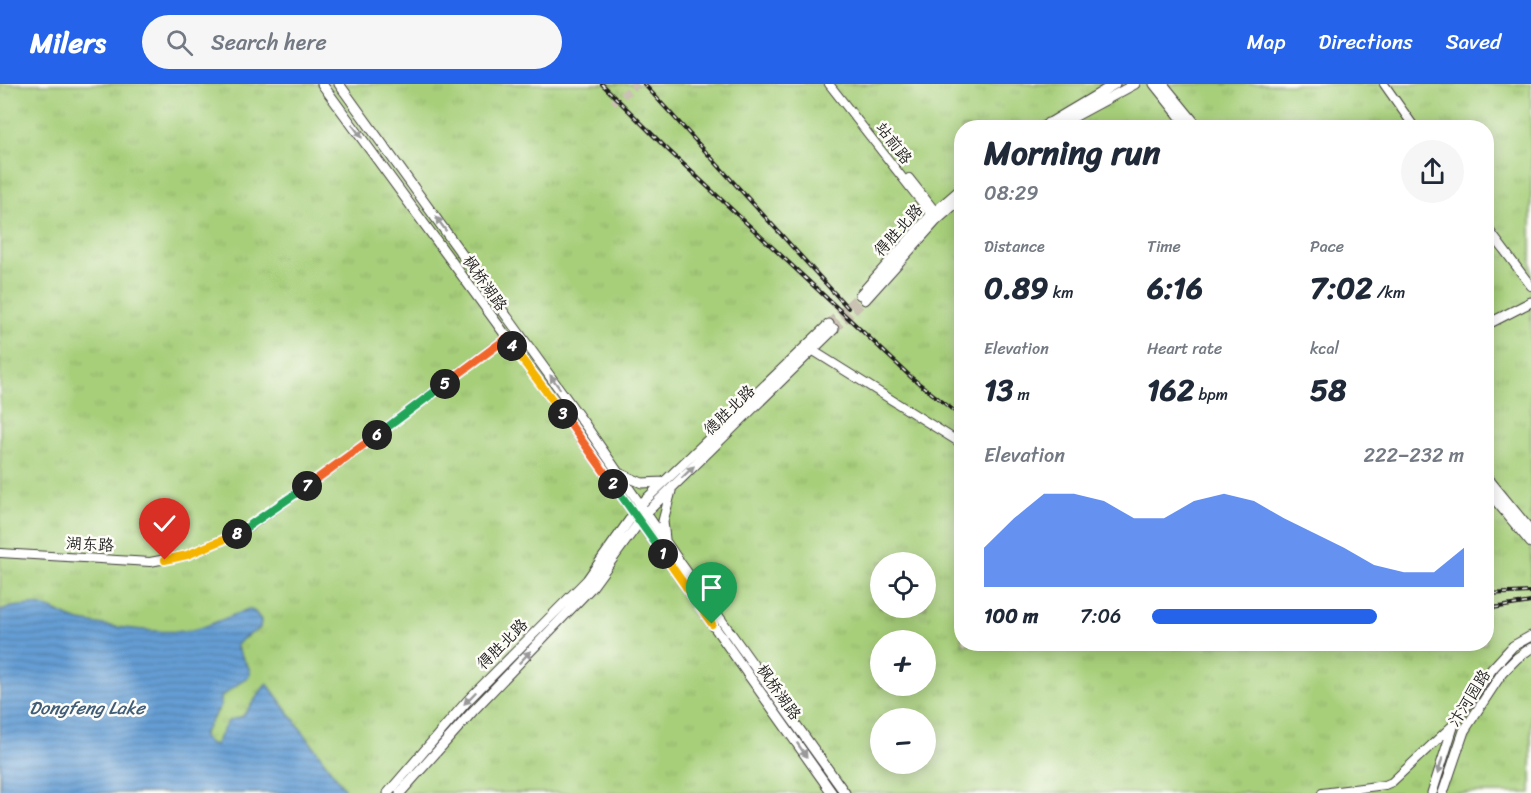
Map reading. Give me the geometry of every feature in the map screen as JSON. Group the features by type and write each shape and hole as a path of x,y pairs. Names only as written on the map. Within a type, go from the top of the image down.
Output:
{"main road":[{"name":"枫桥湖路","path":"322,84 634,513 832,793"},
{"name":"枫桥湖路","path":"339,84 618,471 844,792"},
{"path":"1059,120 1086,100 1115,84"},
{"path":"1064,120 1135,84"},
{"path":"1154,84 1183,120"},
{"path":"1163,84 1192,120"},
{"path":"1077,120 1086,100"},
{"name":"得胜北路","path":"935,216 954,197"},
{"path":"863,297 935,216 954,203"},
{"path":"1494,321 1531,302"},
{"name":"德胜北路","path":"643,509 831,326 812,350 668,485"},
{"path":"618,471 625,477 642,483 668,485 663,521 666,541"},
{"path":"1494,486 1531,531"},
{"path":"1494,499 1531,543"},
{"name":"得胜北路","path":"388,793 468,700 587,580 634,513 643,509"},
{"name":"得胜北路","path":"400,793 473,711 592,587 640,523 643,509"},
{"name":"汴河园路","path":"1432,793 1454,724 1492,669 1513,646 1531,636"},
{"name":"汴河园路","path":"1443,793 1464,731 1502,673 1531,648"},
{"path":"1517,658 1526,655 1531,659"}],"street":[{"name":"站前路","path":"829,84 935,216"},
{"name":"站前路","path":"835,84 935,216"},
{"path":"1384,84 1409,120"},
{"path":"1494,236 1531,285"},
{"name":"湖东路","path":"0,553 158,561 187,555 243,531 331,469 507,338"},
{"path":"812,350 954,439"},
{"path":"1322,793 1385,785 1392,782 1454,724"}],"green space":[{"path":"0,84 1531,84 1531,793 0,793"}],"water":[{"name":"Dongfeng Lake","path":"32,605 53,609 80,621 167,631 192,630 249,609 255,612 261,620 260,628 243,638 236,647 250,670 250,675 221,697 221,705 202,736 215,745 228,721 243,716 267,683 344,788 344,793 0,793 0,611"}],"tunnel":[{"path":"613,103 637,84"},
{"path":"829,324 860,295"},
{"path":"834,329 865,300"}],"railway":[{"path":"602,84 665,147 912,378 954,411"},
{"path":"644,84 848,308"},
{"path":"1494,594 1531,592"},
{"path":"1494,608 1531,602"}],"route":[{"path":"165,560 187,555 243,531 331,469 507,338 712,624"}]}
